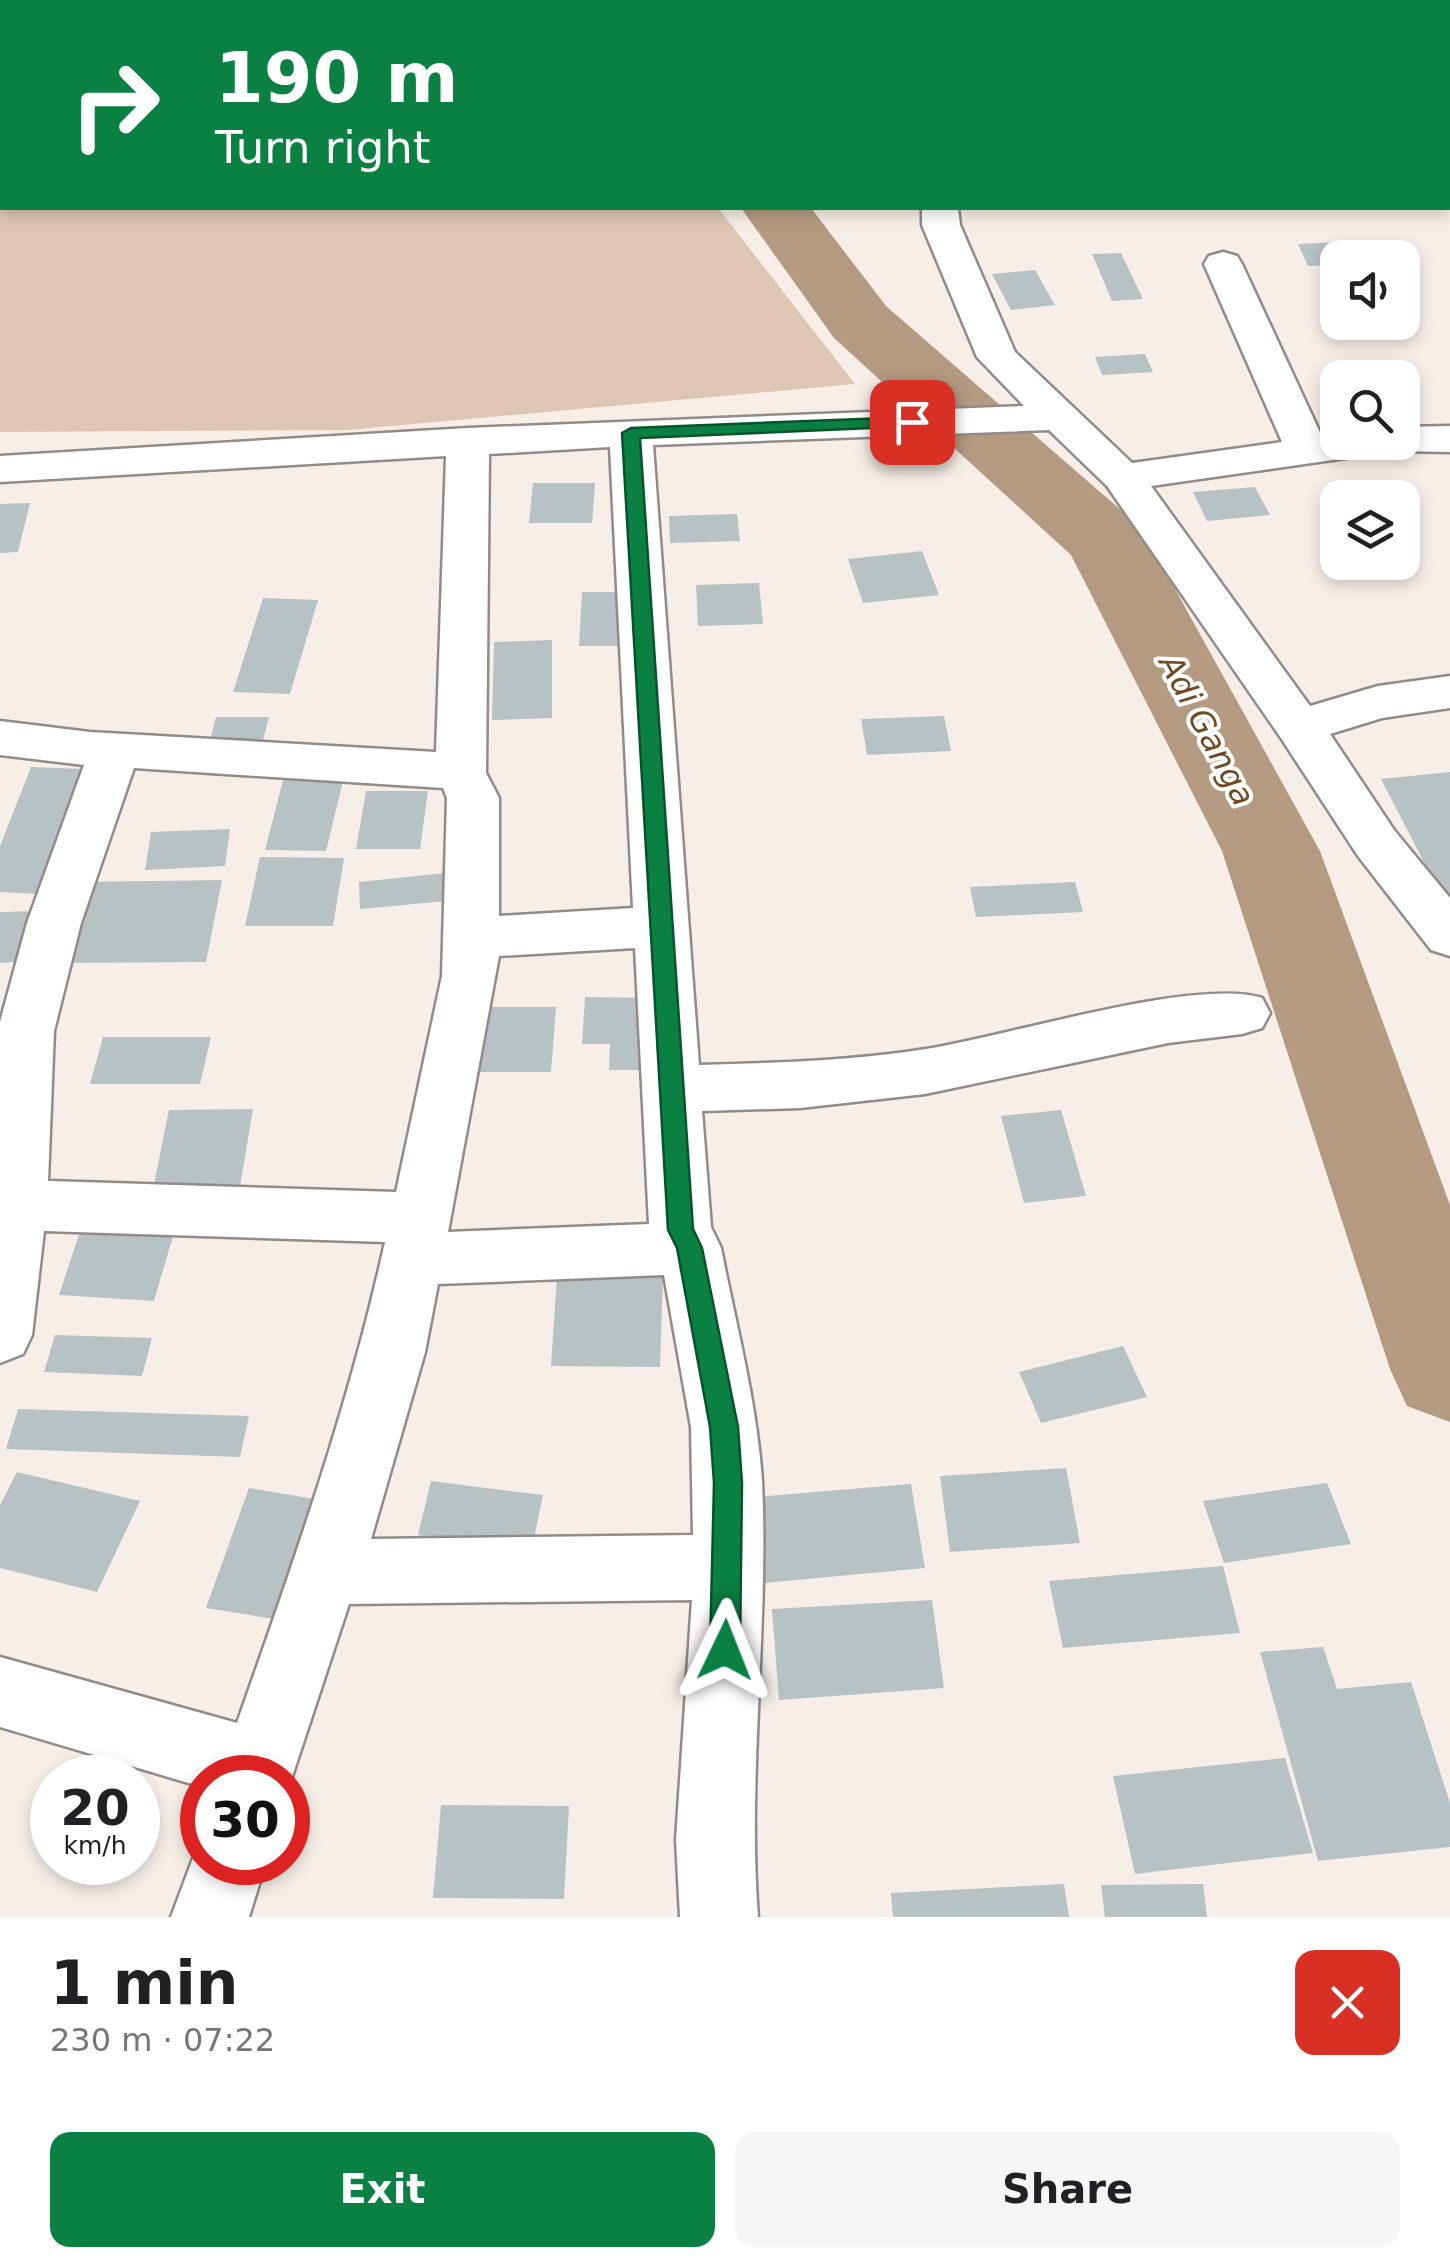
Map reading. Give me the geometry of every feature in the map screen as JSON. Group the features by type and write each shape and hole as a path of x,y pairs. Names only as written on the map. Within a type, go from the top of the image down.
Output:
{"street":[{"path":"940,210 941,225 997,357 1053,421 1115,470 1299,726 1376,843 1450,936"},
{"path":"1224,264 1307,452"},
{"path":"0,469 872,422 1053,421"},
{"path":"631,433 680,1230 690,1248 724,1427 728,1483 727,1617 714,1840 719,1917"},
{"path":"1420,439 1450,438"},
{"path":"263,1755 326,1572 393,1352 470,976 472,798 461,773 468,441"},
{"path":"1115,470 1320,450"},
{"path":"1299,726 1378,702 1450,692"},
{"path":"0,738 115,750 419,766 461,773"},
{"path":"0,1335 18,1205 11,1079 54,923 115,750"},
{"path":"472,938 661,926"},
{"path":"671,1090 800,1085 925,1072 1168,1021 1242,1013"},
{"path":"18,1205 414,1239 690,1248"},
{"path":"326,1572 726,1567"},
{"path":"0,1692 202,1755"},
{"path":"210,1917 220,1885"}],"shaded area":[{"path":"0,210 720,210 855,384 348,430 0,432"}],"building":[{"path":"1320,243 1320,266 1308,266 1298,244"},
{"path":"1121,253 1143,299 1112,301 1092,254"},
{"path":"1035,270 1055,305 1011,310 992,274"},
{"path":"1145,354 1153,372 1102,375 1095,357"},
{"path":"533,483 595,483 592,523 529,523"},
{"path":"1255,487 1270,515 1207,521 1193,492"},
{"path":"30,503 18,552 0,553 0,504"},
{"path":"737,514 740,541 670,543 669,516"},
{"path":"922,551 939,595 863,603 848,559"},
{"path":"759,583 763,624 698,626 696,585"},
{"path":"582,592 636,592 634,646 579,646"},
{"path":"263,598 318,600 290,694 233,692"},
{"path":"552,640 552,718 492,720 494,642"},
{"path":"944,716 951,751 867,755 861,719"},
{"path":"216,717 269,717 261,748 208,748"},
{"path":"31,767 85,769 39,894 0,892 0,846"},
{"path":"1450,772 1450,900 1444,901 1381,779"},
{"path":"283,780 343,781 326,851 265,850"},
{"path":"366,791 428,791 420,849 356,849"},
{"path":"230,829 225,866 145,870 151,832"},
{"path":"260,857 344,858 333,926 245,926"},
{"path":"445,873 447,901 360,909 359,882"},
{"path":"222,880 206,962 60,963 82,882"},
{"path":"1075,882 1083,912 976,917 970,887"},
{"path":"40,911 28,961 0,963 0,912"},
{"path":"585,997 656,998 652,1070 609,1070 610,1044 582,1044"},
{"path":"477,1007 556,1007 551,1072 470,1072"},
{"path":"103,1037 211,1037 200,1084 90,1084"},
{"path":"253,1109 238,1198 151,1199 169,1110"},
{"path":"1061,1110 1086,1196 1024,1203 1001,1116"},
{"path":"86,1213 178,1219 154,1301 59,1295"},
{"path":"557,1276 663,1277 660,1367 551,1366"},
{"path":"55,1335 152,1338 142,1376 44,1372"},
{"path":"1123,1346 1147,1397 1041,1423 1019,1372"},
{"path":"18,1409 249,1416 240,1457 6,1449"},
{"path":"1066,1468 1080,1543 950,1552 940,1476"},
{"path":"17,1472 140,1501 97,1592 0,1568 0,1505"},
{"path":"431,1481 543,1495 532,1548 418,1535"},
{"path":"1327,1483 1351,1544 1224,1563 1203,1501"},
{"path":"911,1484 925,1568 753,1584 743,1498"},
{"path":"249,1488 314,1499 274,1619 206,1608"},
{"path":"1223,1566 1240,1633 1063,1648 1049,1581"},
{"path":"932,1600 944,1688 779,1700 772,1609"},
{"path":"1323,1647 1337,1689 1411,1682 1450,1803 1450,1847 1318,1861 1260,1652"},
{"path":"1285,1758 1313,1853 1135,1874 1113,1776"},
{"path":"441,1805 569,1806 564,1899 433,1898"},
{"path":"1064,1884 1069,1917 893,1917 891,1893"},
{"path":"1203,1884 1207,1917 1105,1917 1101,1885"}],"waterway":[{"name":"Adi Ganga","path":"776,210 860,322 1107,542 1271,851 1450,1369"}],"route":[{"path":"725,1650 728,1483 724,1427 690,1248 680,1230 631,433 912,422"}]}
